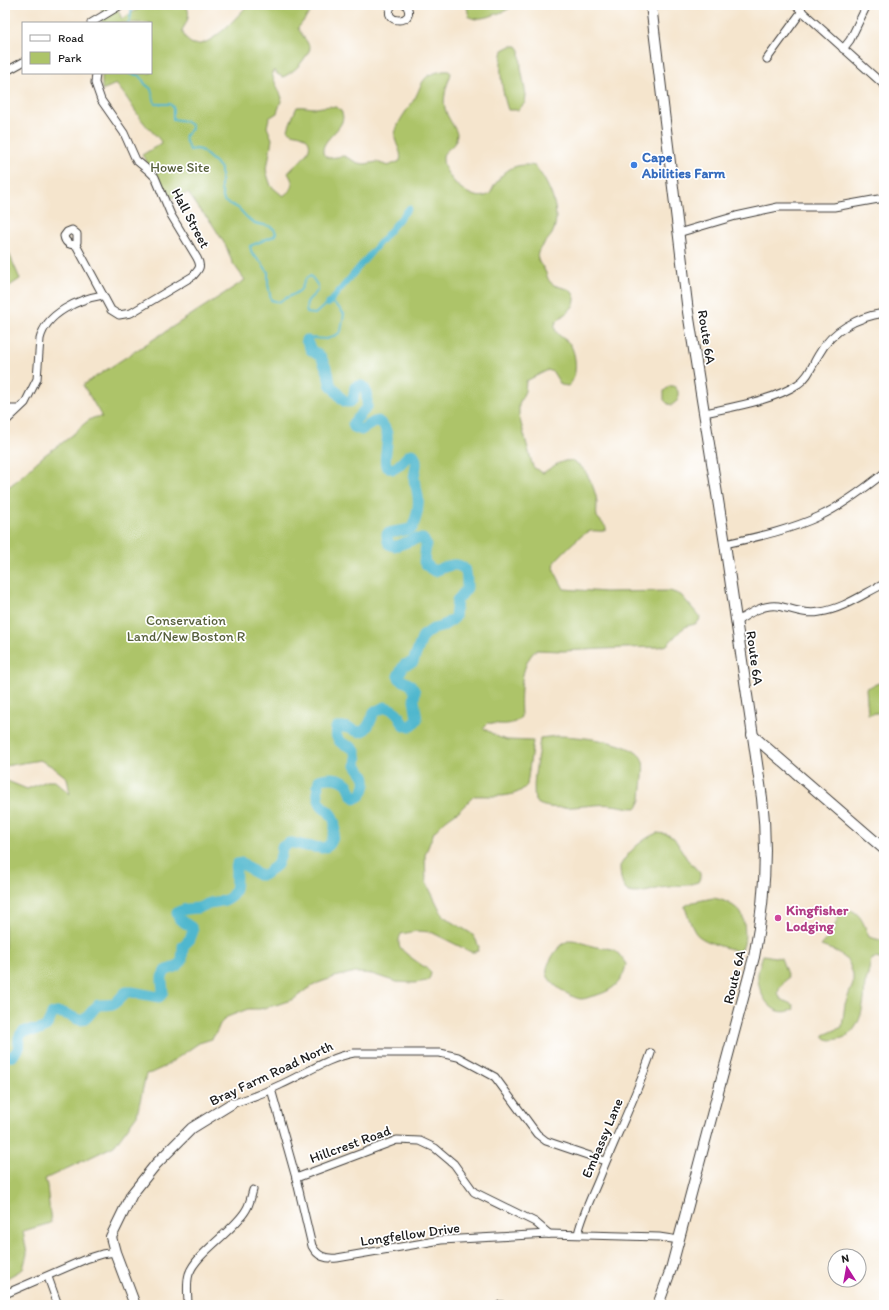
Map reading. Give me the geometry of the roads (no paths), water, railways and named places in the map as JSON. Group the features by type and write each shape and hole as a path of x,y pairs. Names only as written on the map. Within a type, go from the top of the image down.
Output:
{"main road":[{"name":"Route 6A","path":"651,5 688,312 725,544 762,798 765,836 757,940 744,998 671,1269 658,1305"},
{"path":"752,734 884,849"},
{"name":"Bray Farm Road North","path":"115,1252 111,1237 132,1194 156,1164 192,1128 231,1104"},
{"path":"115,1252 135,1305"}],"street":[{"path":"93,22 121,5"},
{"path":"392,5 390,14 394,19 400,21 408,15 406,5"},
{"path":"795,5 884,85"},
{"path":"843,49 850,40 867,5"},
{"path":"767,59 802,11"},
{"path":"107,22 109,13"},
{"path":"5,72 22,63"},
{"name":"Hall Street","path":"96,74 95,83 101,100 124,133 136,160 155,177 171,215 198,258 200,267 195,274 137,310 126,315 119,315 111,310 103,295"},
{"path":"678,233 730,217 778,207 828,207 884,198"},
{"path":"5,422 25,403 37,379 41,333 48,323 56,315 82,301 103,295 76,245"},
{"path":"705,413 759,400 790,389 799,384 807,376 824,345 832,337 858,320 884,313"},
{"path":"5,409 17,409"},
{"path":"725,544 791,527 819,516 844,502 884,473"},
{"path":"736,622 749,613 766,607 774,606 807,614 831,610 843,606 884,584"},
{"name":"Bray Farm Road North","path":"231,1104 255,1097 319,1064 343,1055 354,1053 440,1052 458,1057 495,1077 536,1134 542,1138 560,1146 605,1161"},
{"name":"Embassy Lane","path":"578,1234 582,1219 605,1161 642,1079 650,1053"},
{"name":"Longfellow Drive","path":"271,1089 296,1178 312,1246 317,1253 324,1257 337,1258 441,1240 549,1234 659,1237 679,1240"},
{"name":"Hillcrest Road","path":"296,1178 397,1140 420,1141 435,1148 454,1164 474,1192 535,1222 549,1234"},
{"path":"188,1305 187,1289 190,1272 197,1261 246,1210 253,1190"},
{"path":"5,1294 86,1259 115,1252"},
{"path":"48,1276 58,1305"}],"waterway":[{"path":"129,22 132,7"},
{"path":"130,74 141,77 145,84 151,89 155,104 170,104 173,107 173,119 185,121 191,125 192,129 185,135 186,142 190,150 201,150 221,169 221,189 224,201 238,208 252,222 270,226 275,230 276,233 274,236 250,246 252,254 261,262 268,272 268,284 271,300 279,302 297,293 301,289 305,279 311,276 318,286 318,290 306,304 307,313 315,314 325,305 332,303 344,314 341,331 338,334 327,339 310,338 306,340"},
{"path":"328,304 409,208"},
{"path":"5,1057 13,1056 17,1051 19,1047 19,1037 21,1034 29,1030 41,1030 49,1022 52,1014 62,1013 82,1020 85,1019 98,1005 112,1004 126,992 159,997 162,993 162,977 165,971 177,966 182,961 183,946 190,939 193,931 191,927 179,919 177,913 179,911 198,908 208,903 230,898 235,889 237,864 242,863 258,875 264,875 277,865 282,847 289,843 322,848 327,846 332,840 335,825 331,814 322,807 320,802 318,792 319,780 326,778 341,780 348,785 352,796 356,798 362,793 365,784 365,778 356,765 355,751 351,747 339,741 336,736 336,728 342,727 361,731 370,723 374,712 385,707 397,714 404,726 412,726 417,719 414,700 415,692 411,685 400,679 398,676 404,665 413,662 423,636 433,629 441,627 455,617 457,601 467,588 466,572 463,568 456,565 447,566 435,571 431,569 424,562 426,544 423,539 412,540 398,546 390,545 387,534 412,528 418,510 417,490 414,482 416,464 414,455 411,454 393,469 386,466 385,460 387,437 383,426 378,421 361,430 354,427 353,423 367,407 367,396 365,389 362,386 355,387 353,399 350,402 343,400 330,384 328,372 321,357 311,350 306,340"}],"place":[{"name":"Cape Abilities Farm","path":"634,165"},
{"name":"Kingfisher Lodging","path":"778,918"}],"park label":[{"name":"Howe Site","path":"180,167"},
{"name":"Conservation Land/New Boston R","path":"186,628"}]}
